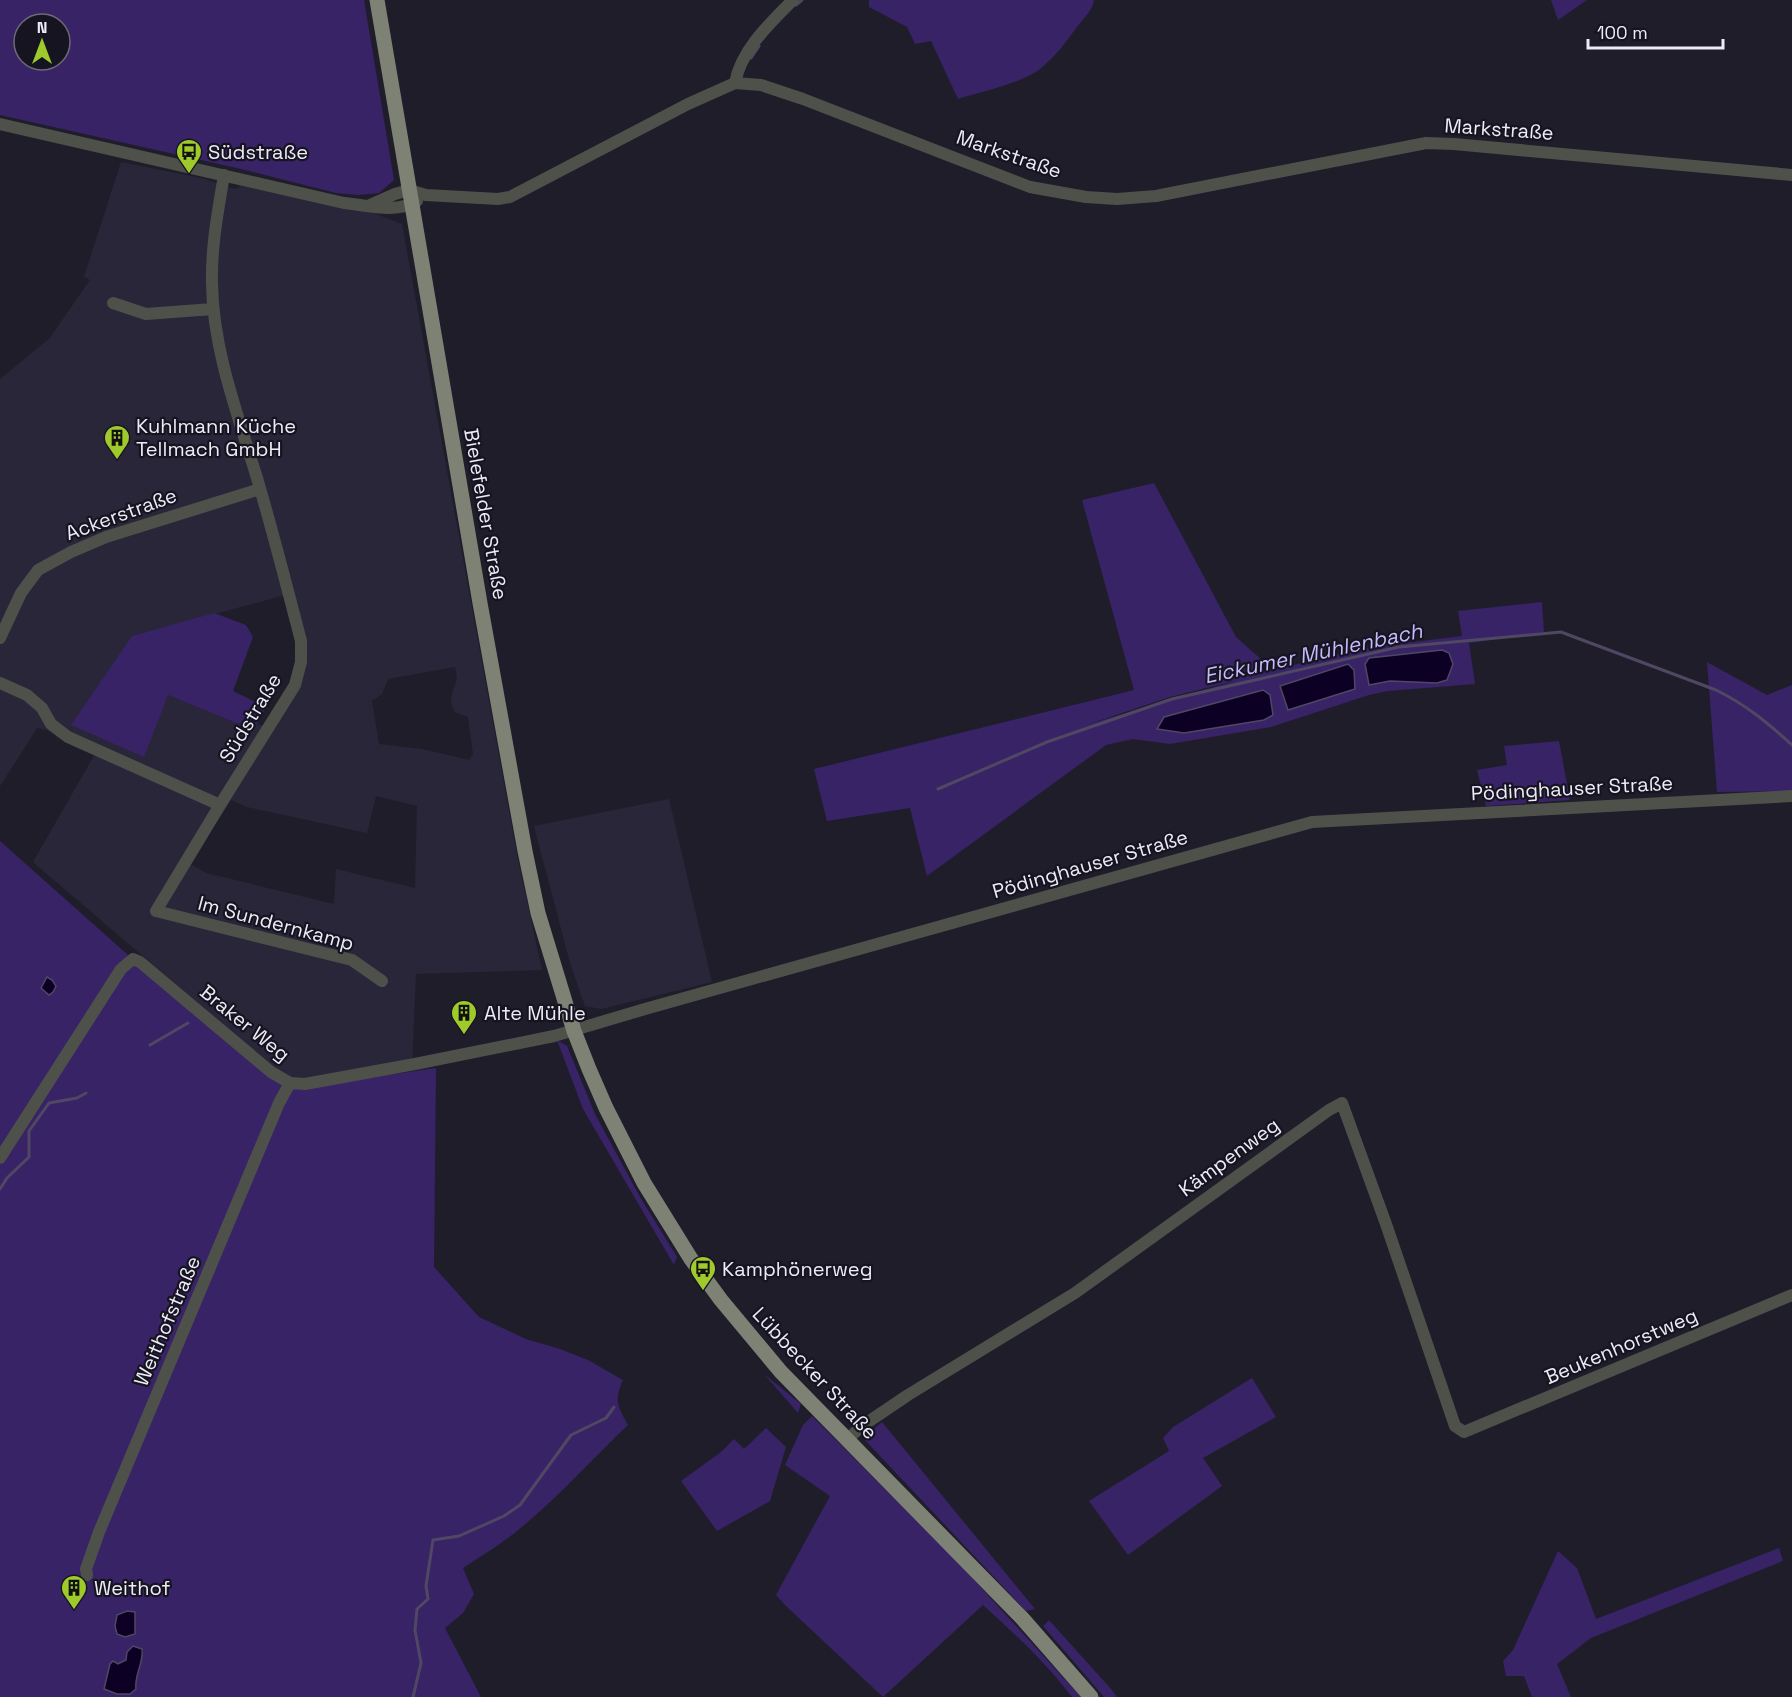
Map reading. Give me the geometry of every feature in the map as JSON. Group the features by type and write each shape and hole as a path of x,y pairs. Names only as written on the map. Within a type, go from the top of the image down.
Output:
{"main road":[{"name":"Bielefelder Straße","path":"377,0 525,851 537,913 574,1031"},
{"name":"Lübbecker Straße","path":"574,1031 606,1108 644,1183 691,1259 721,1300 781,1372 1022,1618 1091,1697"}],"street":[{"path":"0,124 344,203 391,208 410,198 426,195 498,199 510,197 699,99 735,83 737,71 748,52 774,19 793,0"},
{"name":"Markstraße","path":"735,83 761,85 803,99 1030,187 1086,197 1117,199 1156,196 1426,144 1465,145 1792,176"},
{"name":"Südstraße","path":"156,911 295,685 301,662 301,641 217,335 213,309 213,255 224,175"},
{"path":"113,303 146,314 213,309"},
{"name":"Ackerstraße","path":"0,638 21,594 38,570 106,537 260,489"},
{"path":"0,683 27,694 42,708 51,724 68,737 220,805"},
{"name":"Pödinghauser Straße","path":"415,1065 574,1031 1312,822 1792,796"},
{"name":"Im Sundernkamp","path":"156,911 352,960 382,981"},
{"name":"Braker Weg","path":"0,1158 121,969 133,959 140,962 271,1072 290,1083 314,1082 415,1065"},
{"name":"Weithofstraße","path":"87,1575 86,1569 99,1532 279,1103 290,1083"},
{"name":"Kämpenweg","path":"846,1440 908,1395 1075,1293 1342,1103 1455,1426 1464,1432"},
{"name":"Beukenhorstweg","path":"1464,1432 1792,1295"}],"shaded area":[{"path":"0,0 364,0 394,180 379,193 358,195 336,193 241,169 0,115"},
{"path":"869,0 1094,0 1090,11 1064,44 1040,69 1012,83 958,99 931,41 915,44 907,27 869,7"},
{"path":"1551,0 1587,0 1558,20"},
{"path":"121,162 201,178 235,189 241,186 371,212 402,224 517,855 542,970 416,974 412,1064 310,1080 283,1076 33,862 95,754 58,738 47,730 37,728 0,786 0,379 49,339 90,280 84,277","holes":["293,593 300,682 275,729 257,724 236,723 168,695 132,636","455,667 457,678 451,697 452,706 455,712 468,717 473,754 469,760 422,749 379,744 372,701 382,694 388,679","376,796 417,806 415,888 336,869 334,904 206,873 190,864 231,800 247,807 367,833"]},
{"path":"1154,483 1236,637 1273,670 1358,649 1462,636 1458,611 1542,602 1544,632 1469,643 1475,684 1388,691 1271,727 1170,744 1133,739 1106,745 927,876 910,808 827,821 814,769 1134,690 1082,500","holes":["1449,654 1447,680 1437,683 1390,681 1370,685","1238,680 1089,724 1170,697"]},
{"path":"214,613 246,625 253,637 233,691 266,707 257,724 236,723 168,695 144,757 71,725 132,636"},
{"path":"1442,650 1449,653 1453,664 1447,680 1437,683 1390,681 1369,685 1365,664 1369,658"},
{"path":"1707,662 1767,695 1792,685 1792,791 1717,792"},
{"path":"1348,664 1354,670 1355,689 1288,710 1280,686"},
{"path":"1263,690 1270,695 1273,715 1264,720 1184,733 1157,729 1164,717"},
{"path":"1559,741 1570,800 1486,806 1477,770 1507,765 1504,746"},
{"path":"669,799 712,982 601,1009 585,1006 570,963 534,826"},
{"path":"0,841 128,955 270,1075 312,1086 436,1068 434,1267 479,1317 526,1339 588,1360 623,1380 618,1393 618,1403 628,1425 532,1519 463,1568 474,1594 463,1613 445,1628 481,1697 0,1697"},
{"path":"47,977 56,986 49,995 41,988"},
{"path":"557,1040 567,1046 595,1114 640,1197 677,1257 674,1265 583,1109"},
{"path":"764,1374 801,1404 798,1413"},
{"path":"1252,1378 1276,1417 1203,1458 1222,1486 1128,1555 1089,1501 1169,1451 1163,1438 1173,1427"},
{"path":"812,1416 954,1558 1081,1697 1072,1697 1041,1661 983,1605 883,1697 786,1606 776,1595 830,1496 785,1465 803,1425"},
{"path":"882,1422 1035,1609 1026,1611 863,1438"},
{"path":"766,1428 786,1447 770,1501 717,1531 681,1481 721,1452 734,1439 744,1449"},
{"path":"1779,1548 1783,1561 1591,1638 1557,1664 1571,1697 1532,1697 1524,1676 1506,1676 1503,1661 1513,1650 1558,1551 1577,1568 1596,1619"},
{"path":"127,1611 135,1612 135,1634 125,1637 117,1634 115,1626 117,1615"},
{"path":"1049,1620 1117,1697 1104,1697 1043,1626"},
{"path":"133,1646 142,1649 136,1689 130,1694 117,1694 104,1689 110,1664 113,1661 118,1664 126,1660 127,1652"}],"waterway":[{"path":"796,5 802,0"},
{"path":"751,58 759,46"},
{"name":"Eickumer Mühlenbach","path":"938,789 1047,742 1172,699 1399,647 1561,632 1716,690 1756,714 1792,745"},
{"path":"150,1045 188,1023"},
{"path":"0,1189 7,1178 29,1157 29,1131 49,1103 77,1098 86,1093"},
{"path":"413,1697 421,1663 415,1630 417,1609 428,1599 426,1586 433,1540 459,1536 504,1516 520,1505 571,1435 606,1418 614,1407"}],"place":[{"name":"Südstraße","path":"189,175"},
{"name":"Kuhlmann Küche Tellmach GmbH","path":"117,461"},
{"name":"Alte Mühle","path":"464,1036"},
{"name":"Kamphönerweg","path":"703,1292"},
{"name":"Weithof","path":"74,1611"}]}
